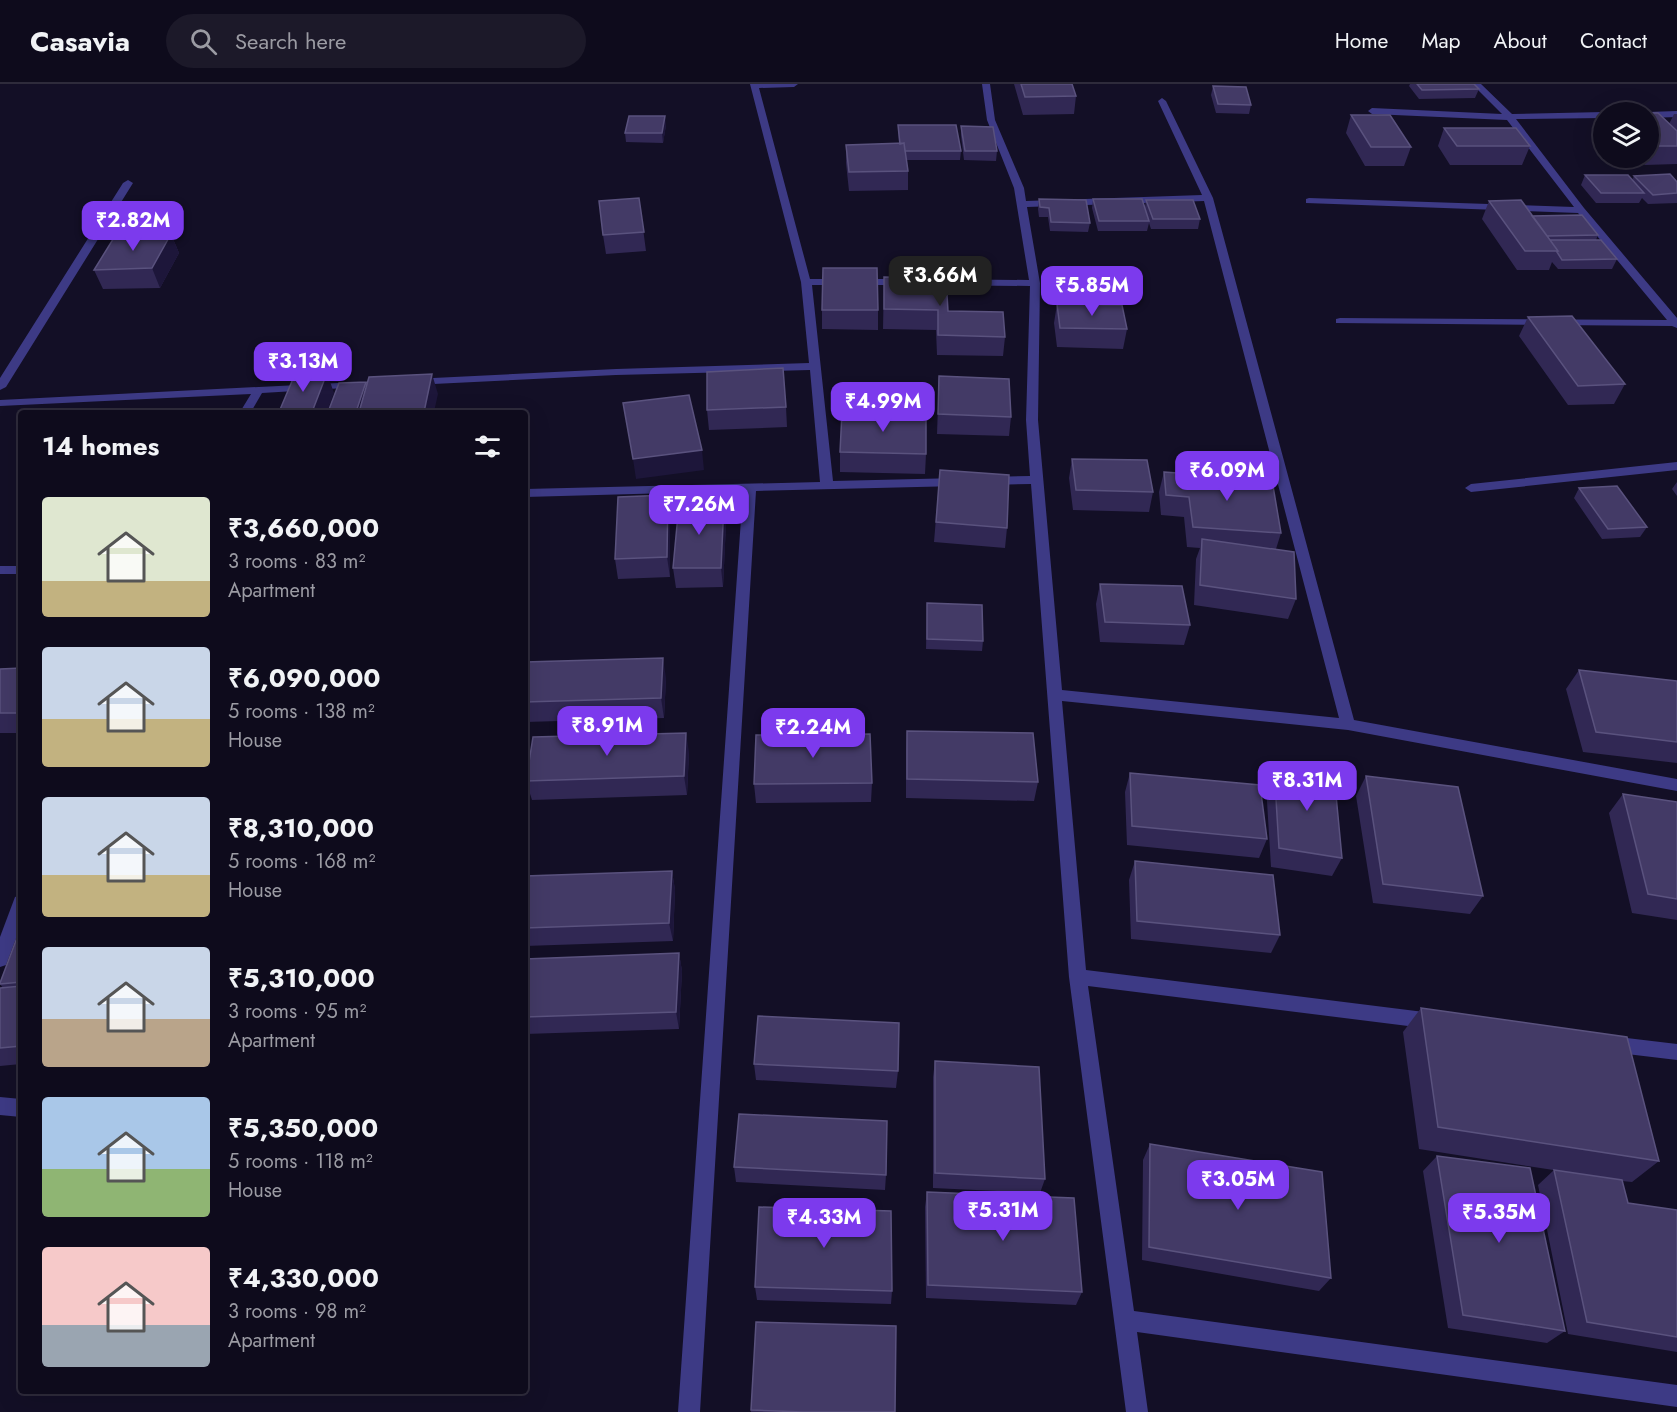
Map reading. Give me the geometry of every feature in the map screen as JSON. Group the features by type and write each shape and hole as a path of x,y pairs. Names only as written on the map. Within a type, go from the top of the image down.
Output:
{"street":[{"path":"794,84 754,85 806,282 827,486"},
{"path":"986,84 991,120 1019,188 1035,283 1032,420 1078,977 1137,1412"},
{"path":"1476,84 1510,117 1581,210 1676,324"},
{"path":"1162,101 1208,198 1348,724"},
{"path":"1372,111 1510,117 1593,115"},
{"path":"1659,114 1677,114"},
{"path":"0,387 128,183"},
{"path":"1020,204 1208,198"},
{"path":"1309,201 1581,210"},
{"path":"806,282 1035,283"},
{"path":"1340,321 1676,324"},
{"path":"405,382 814,366"},
{"path":"0,403 369,384"},
{"path":"247,410 258,391"},
{"path":"1471,488 1677,466"},
{"path":"528,494 1037,480"},
{"path":"689,1412 750,487"},
{"path":"0,570 18,570"},
{"path":"1056,695 1348,724 1677,785"},
{"path":"0,960 18,910"},
{"path":"1078,977 1454,1024"},
{"path":"1595,1042 1677,1052"},
{"path":"0,1106 18,1108"},
{"path":"1125,1320 1677,1396"}],"building":[{"path":"1021,84 1072,84 1076,96 1025,97"},
{"path":"1417,84 1474,84 1479,89 1422,90"},
{"path":"1213,86 1246,87 1251,105 1218,104"},
{"path":"1659,114 1677,131 1677,146 1659,146"},
{"path":"1351,115 1390,115 1411,147 1371,147"},
{"path":"629,116 665,116 662,133 625,133"},
{"path":"898,125 956,125 961,151 905,151 904,143 900,144"},
{"path":"961,126 993,127 997,151 965,151"},
{"path":"1444,128 1516,128 1530,146 1457,146"},
{"path":"904,143 908,171 849,172 846,145"},
{"path":"1670,174 1677,182 1677,193 1653,195 1634,176"},
{"path":"1585,175 1628,175 1644,193 1601,193"},
{"path":"639,198 644,232 603,235 599,201"},
{"path":"1039,199 1086,200 1090,223 1051,222 1049,208 1040,207"},
{"path":"1093,199 1142,199 1149,221 1099,221"},
{"path":"1146,200 1193,200 1200,219 1153,219"},
{"path":"1521,200 1558,251 1525,251 1489,201"},
{"path":"1582,215 1598,235 1547,236 1532,216"},
{"path":"171,234 152,268 94,270 115,236"},
{"path":"1550,240 1601,240 1617,259 1562,260"},
{"path":"823,268 877,268 878,310 822,310"},
{"path":"884,277 946,278 948,311 1003,312 1005,337 938,335 938,310 884,309"},
{"path":"1057,304 1122,305 1127,329 1060,328"},
{"path":"1572,316 1625,384 1578,386 1528,317"},
{"path":"783,368 786,407 707,410 707,372"},
{"path":"327,373 313,410 280,410 295,374"},
{"path":"432,374 424,410 360,410 369,377"},
{"path":"939,376 1009,379 1011,417 938,414"},
{"path":"366,382 357,410 329,410 339,383"},
{"path":"689,395 702,450 633,459 623,403"},
{"path":"842,412 926,414 926,454 840,452"},
{"path":"1072,459 1147,460 1153,492 1076,490"},
{"path":"940,470 1009,475 1007,528 936,522"},
{"path":"1164,472 1272,480 1281,533 1193,527 1189,497 1166,495"},
{"path":"1617,486 1647,527 1608,529 1579,488"},
{"path":"668,495 667,557 615,559 618,497"},
{"path":"724,503 721,568 673,568 679,504"},
{"path":"1202,539 1294,552 1296,599 1200,585"},
{"path":"1100,584 1182,586 1190,625 1105,622"},
{"path":"927,603 982,605 983,641 927,639"},
{"path":"663,658 661,698 528,702 528,662"},
{"path":"18,668 18,713 0,713 0,669"},
{"path":"1579,670 1677,681 1677,742 1596,732"},
{"path":"907,731 1033,733 1038,782 907,779"},
{"path":"686,733 684,776 528,781 533,737"},
{"path":"870,734 872,783 754,784 756,735"},
{"path":"1274,766 1334,774 1342,858 1279,848"},
{"path":"1130,773 1260,785 1267,839 1132,826"},
{"path":"1366,776 1458,787 1483,896 1383,884"},
{"path":"1623,794 1677,802 1677,899 1648,894"},
{"path":"1135,861 1273,875 1280,935 1137,921"},
{"path":"672,871 669,923 528,928 528,876"},
{"path":"18,935 18,982 0,983"},
{"path":"679,953 676,1012 528,1017 528,959"},
{"path":"18,986 18,1046 0,1048 0,988"},
{"path":"1421,1008 1627,1037 1659,1161 1438,1127"},
{"path":"758,1016 899,1023 898,1071 754,1064"},
{"path":"935,1061 1039,1067 1045,1179 935,1173"},
{"path":"739,1114 887,1121 886,1175 734,1167"},
{"path":"1150,1144 1322,1172 1331,1278 1149,1247"},
{"path":"1437,1156 1530,1168 1565,1331 1463,1315"},
{"path":"1554,1170 1622,1180 1628,1203 1677,1210 1677,1337 1587,1322"},
{"path":"927,1192 1074,1198 1082,1292 928,1285"},
{"path":"759,1207 891,1211 892,1291 755,1287"},
{"path":"756,1322 896,1326 895,1412 751,1410"}]}
